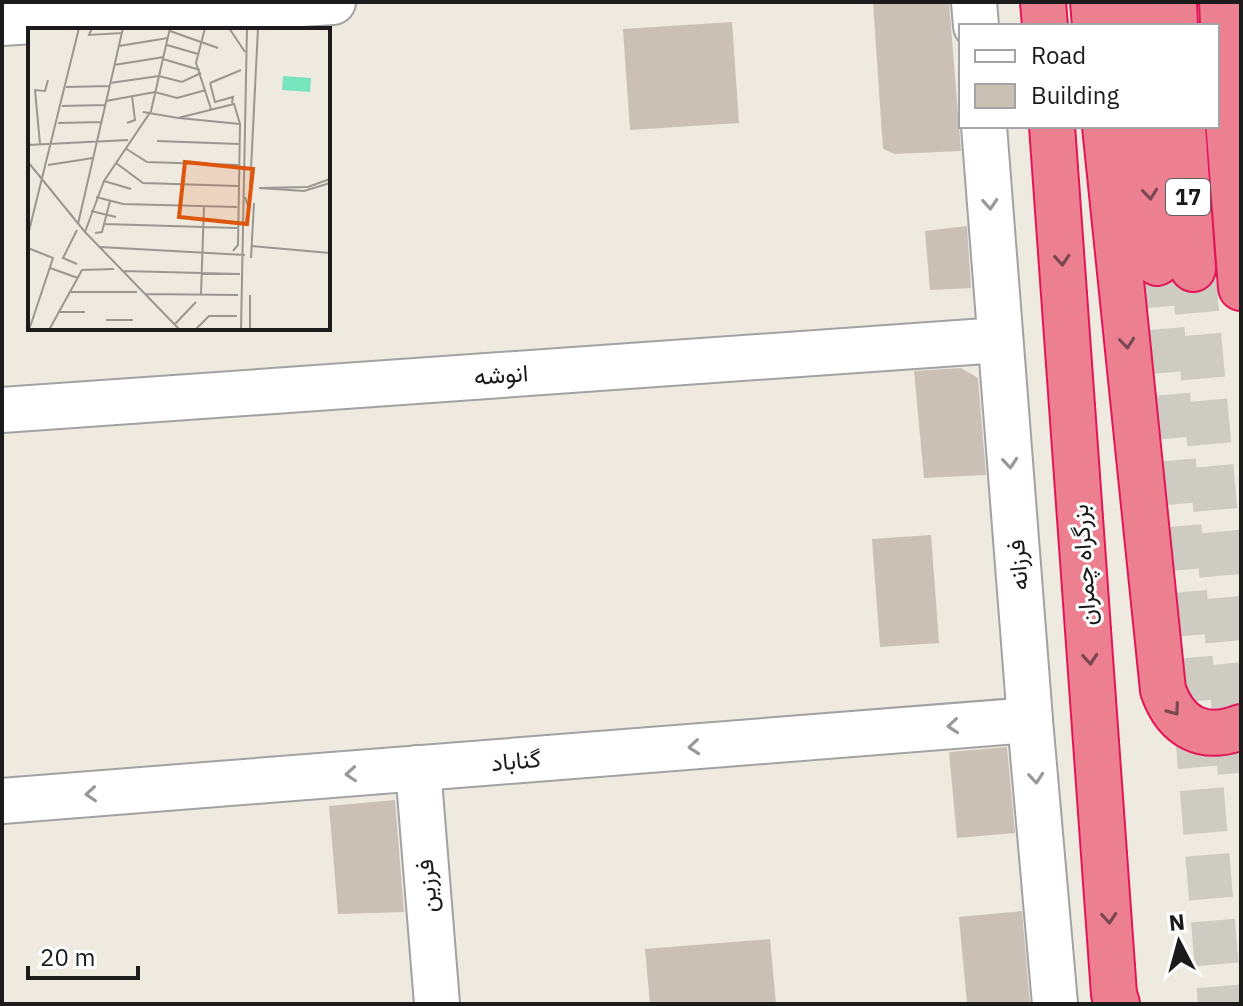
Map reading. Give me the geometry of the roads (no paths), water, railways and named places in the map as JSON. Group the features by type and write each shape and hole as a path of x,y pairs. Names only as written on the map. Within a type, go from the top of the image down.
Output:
{"highway":[{"path":"1043,2 1045,24"},
{"path":"1093,2 1095,24"},
{"path":"1131,2 1133,24"},
{"path":"1174,2 1175,24"},
{"path":"1222,2 1241,288"},
{"name":"بزرگراه چمران","path":"1052,128 1114,1001"},
{"path":"1105,128 1163,690 1167,704 1187,726 1215,734 1241,727"},
{"name":"17","path":"1143,128 1175,266 1183,128"}],"street":[{"path":"2,23 333,2"},
{"path":"974,2 976,24"},
{"name":"فرزانه","path":"984,128 1055,1004"},
{"name":"انوشه","path":"2,410 1000,340"},
{"name":"گناباد","path":"2,801 1030,720"},
{"name":"فرزین","path":"418,768 437,1004"}],"tunnel":[{"path":"1157,263 1220,1004"},
{"path":"1193,269 1241,786"}]}
